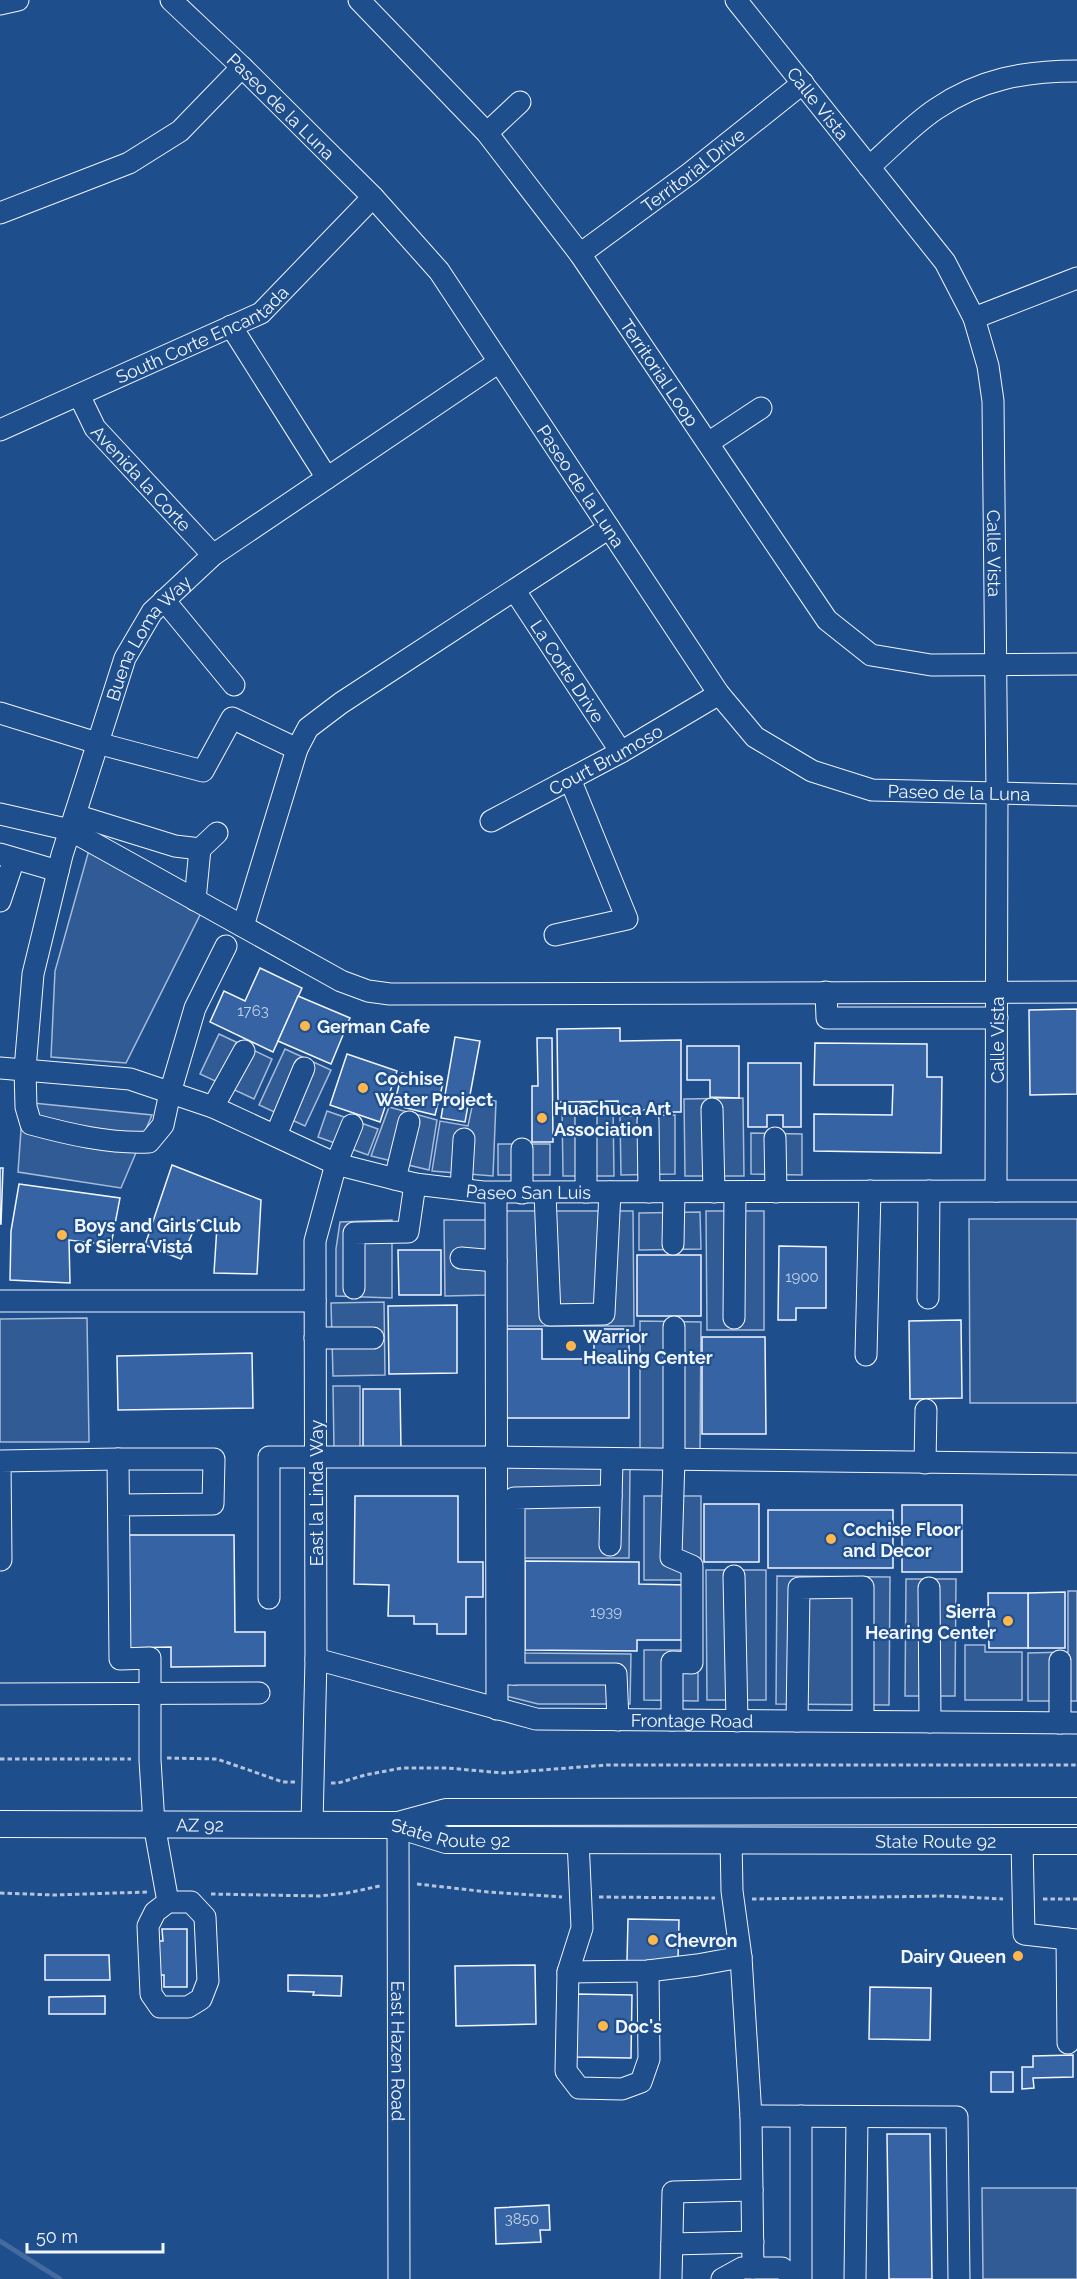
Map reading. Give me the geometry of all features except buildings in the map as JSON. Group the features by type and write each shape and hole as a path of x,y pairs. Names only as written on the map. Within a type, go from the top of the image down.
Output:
{"main road":[{"path":"730,1811 731,1839"},
{"name":"State Route 92","path":"398,1825 446,1812 1077,1811"},
{"name":"AZ 92","path":"0,1824 398,1825"},
{"name":"State Route 92","path":"398,1825 446,1840 1077,1841"}],"street":[{"path":"0,4 18,0"},
{"name":"Paseo de la Luna","path":"171,0 374,197 439,271 719,694 755,737 812,771 872,790 1077,795"},
{"name":"Territorial Loop","path":"359,0 486,134 580,254 827,620 870,654 931,665 1077,664"},
{"name":"Calle Vista","path":"736,0 945,262 974,318 988,366 993,401 997,794 996,1191"},
{"path":"0,213 129,163 180,131 242,67"},
{"path":"869,167 935,110 967,92 1001,78 1034,73 1077,71"},
{"name":"Territorial Drive","path":"580,254 689,174 803,83"},
{"path":"486,134 520,102"},
{"name":"South Corte Encantada","path":"0,430 261,313 374,197"},
{"path":"974,318 1077,278"},
{"path":"231,326 327,478"},
{"name":"Buena Loma Way","path":"170,1093 163,1125 149,1142 133,1143 63,1133 31,1124 26,1107 25,1069 33,974 72,822 125,658 152,612 213,555 499,362"},
{"name":"Avenida la Corte","path":"79,394 95,428 213,555"},
{"path":"708,443 761,408"},
{"path":"243,926 297,749 308,728 341,703 609,528"},
{"name":"La Corte Drive","path":"515,591 621,752"},
{"path":"164,600 234,685"},
{"name":"Court Brumoso","path":"491,821 621,752 719,694"},
{"path":"0,713 97,743 203,771 232,718 297,749"},
{"path":"555,935 627,919 570,779"},
{"path":"0,814 72,822 175,846 200,849"},
{"path":"72,822 195,900 341,981 368,991 390,994 1077,992"},
{"path":"195,900 200,849 216,833"},
{"path":"0,901 7,856 58,871"},
{"path":"170,1093 195,1008 226,946"},
{"path":"826,992 827,1018 997,1018"},
{"path":"213,1107 244,1051"},
{"name":"Paseo San Luis","path":"0,1068 130,1080 213,1107 336,1164 416,1184 496,1193 1077,1191"},
{"path":"276,1135 304,1068"},
{"path":"712,1109 714,1192"},
{"path":"586,1113 586,1192"},
{"path":"648,1120 649,1192"},
{"path":"395,1179 408,1122"},
{"name":"East la Linda Way","path":"312,1824 316,1659 315,1241 336,1164 352,1125"},
{"path":"461,1189 464,1138"},
{"path":"775,1138 776,1192"},
{"path":"522,1149 522,1193"},
{"path":"354,1288 354,1233 408,1232 416,1184"},
{"path":"866,1355 870,1191"},
{"path":"928,1298 929,1191"},
{"path":"545,1193 550,1315 561,1315 604,1314 610,1192"},
{"path":"673,1244 674,1192"},
{"path":"734,1318 735,1192"},
{"path":"496,1193 496,1457 506,1674"},
{"path":"461,1258 496,1261"},
{"path":"0,1301 315,1301"},
{"path":"672,1720 672,1662 692,1663 692,1566 671,1557 674,1327"},
{"path":"315,1338 374,1338"},
{"path":"925,1462 926,1410"},
{"path":"269,1599 268,1457 496,1457 1077,1464"},
{"path":"118,1459 120,1659 150,1658 150,1760 154,1824 167,1897 155,1912 148,1926 151,1994 160,2007 188,2007 201,1999 208,1981 205,1917 191,1902 167,1897"},
{"path":"1,1560 0,1461 214,1459 213,1504 119,1505"},
{"path":"610,1545 612,1459"},
{"path":"497,1708 506,1674 514,1498 611,1496"},
{"path":"734,1576 737,1721"},
{"path":"797,1721 799,1588 863,1587 863,1722"},
{"path":"929,1588 930,1722"},
{"name":"Frontage Road","path":"316,1659 536,1719 1069,1723"},
{"path":"1060,1661 1069,1723"},
{"path":"506,1674 616,1674 618,1720"},
{"path":"0,1694 259,1693"},
{"name":"East Hazen Road","path":"398,1825 399,2279"},
{"path":"731,1839 733,1899 741,1957 751,2116 753,2268"},
{"path":"578,1840 582,1928 568,1972 566,2071 579,2088 622,2089 641,2082 649,2059 648,1971"},
{"path":"1022,1841 1024,1934 1072,1939 1068,2043"},
{"path":"568,1972 648,1971 741,1957"},
{"path":"751,2116 957,2117 959,2279"},
{"path":"801,2116 801,2279"},
{"path":"855,2279 857,2117"},
{"path":"671,2279 673,2192 752,2190"},
{"path":"672,2244 753,2242"},
{"path":"722,2279 742,2268 782,2268 796,2279"}],"path":[{"path":"0,1759 216,1759 283,1782 313,1783 338,1783 402,1768 447,1768 503,1773 607,1765 1077,1765"},
{"path":"202,1894 320,1896 398,1885 423,1884 488,1892 581,1897 733,1899 942,1896 1077,1899"},
{"path":"0,1893 167,1897"}],"shaded area":[{"path":"89,850 202,911 126,1063 51,1057 55,971"},
{"path":"219,1034 272,1059 254,1099 200,1074"},
{"path":"285,1049 331,1070 305,1126 259,1105"},
{"path":"474,1097 496,1101 493,1176 432,1171 440,1121 468,1126"},
{"path":"743,1098 744,1176 685,1176 684,1099"},
{"path":"23,1102 152,1115 121,1188 18,1172"},
{"path":"613,1106 614,1176 563,1176 562,1107"},
{"path":"389,1107 437,1120 429,1170 371,1156"},
{"path":"327,1111 378,1129 368,1155 318,1137"},
{"path":"675,1115 675,1174 621,1175 620,1116"},
{"path":"751,1133 802,1134 802,1175 751,1174"},
{"path":"498,1144 550,1144 550,1175 498,1175"},
{"path":"504,1211 633,1211 634,1326 504,1326"},
{"path":"706,1211 764,1211 764,1330 707,1330"},
{"path":"700,1212 701,1249 639,1250 639,1213"},
{"path":"969,1219 1077,1219 1077,1403 970,1403"},
{"path":"392,1220 392,1298 336,1296 336,1249 340,1222"},
{"path":"444,1220 486,1220 487,1295 445,1296"},
{"path":"384,1302 385,1375 333,1376 331,1303"},
{"path":"87,1318 89,1442 0,1442 0,1319"},
{"path":"640,1321 701,1322 700,1453 640,1452"},
{"path":"333,1386 360,1386 360,1448 334,1448"},
{"path":"504,1464 630,1466 629,1558 523,1558 523,1653 631,1654 630,1704 538,1704 506,1696"},
{"path":"644,1496 701,1496 701,1580 644,1580"},
{"path":"706,1570 766,1570 766,1700 707,1700"},
{"path":"777,1576 890,1577 889,1705 776,1704"},
{"path":"906,1579 956,1579 955,1696 905,1696"},
{"path":"1068,1591 1077,1591 1077,1701 1028,1701 1028,1653 1068,1652"},
{"path":"965,1645 985,1645 985,1652 1022,1652 1022,1700 965,1700"},
{"path":"644,1650 698,1650 698,1701 644,1700"},
{"path":"982,2188 1077,2188 1077,2279 983,2279"}],"waterway":[{"path":"0,2241 60,2279"}],"place":[{"name":"German Cafe","path":"305,1026"},
{"name":"Cochise Water Project","path":"363,1088"},
{"name":"Huachuca Art Association","path":"542,1118"},
{"name":"Boys and Girls Club of Sierra Vista","path":"62,1235"},
{"name":"Warrior Healing Center","path":"571,1346"},
{"name":"Cochise Floor and Decor","path":"831,1539"},
{"name":"Sierra Hearing Center","path":"1008,1621"},
{"name":"Chevron","path":"653,1940"},
{"name":"Dairy Queen","path":"1018,1956"},
{"name":"Doc's","path":"603,2026"}]}
